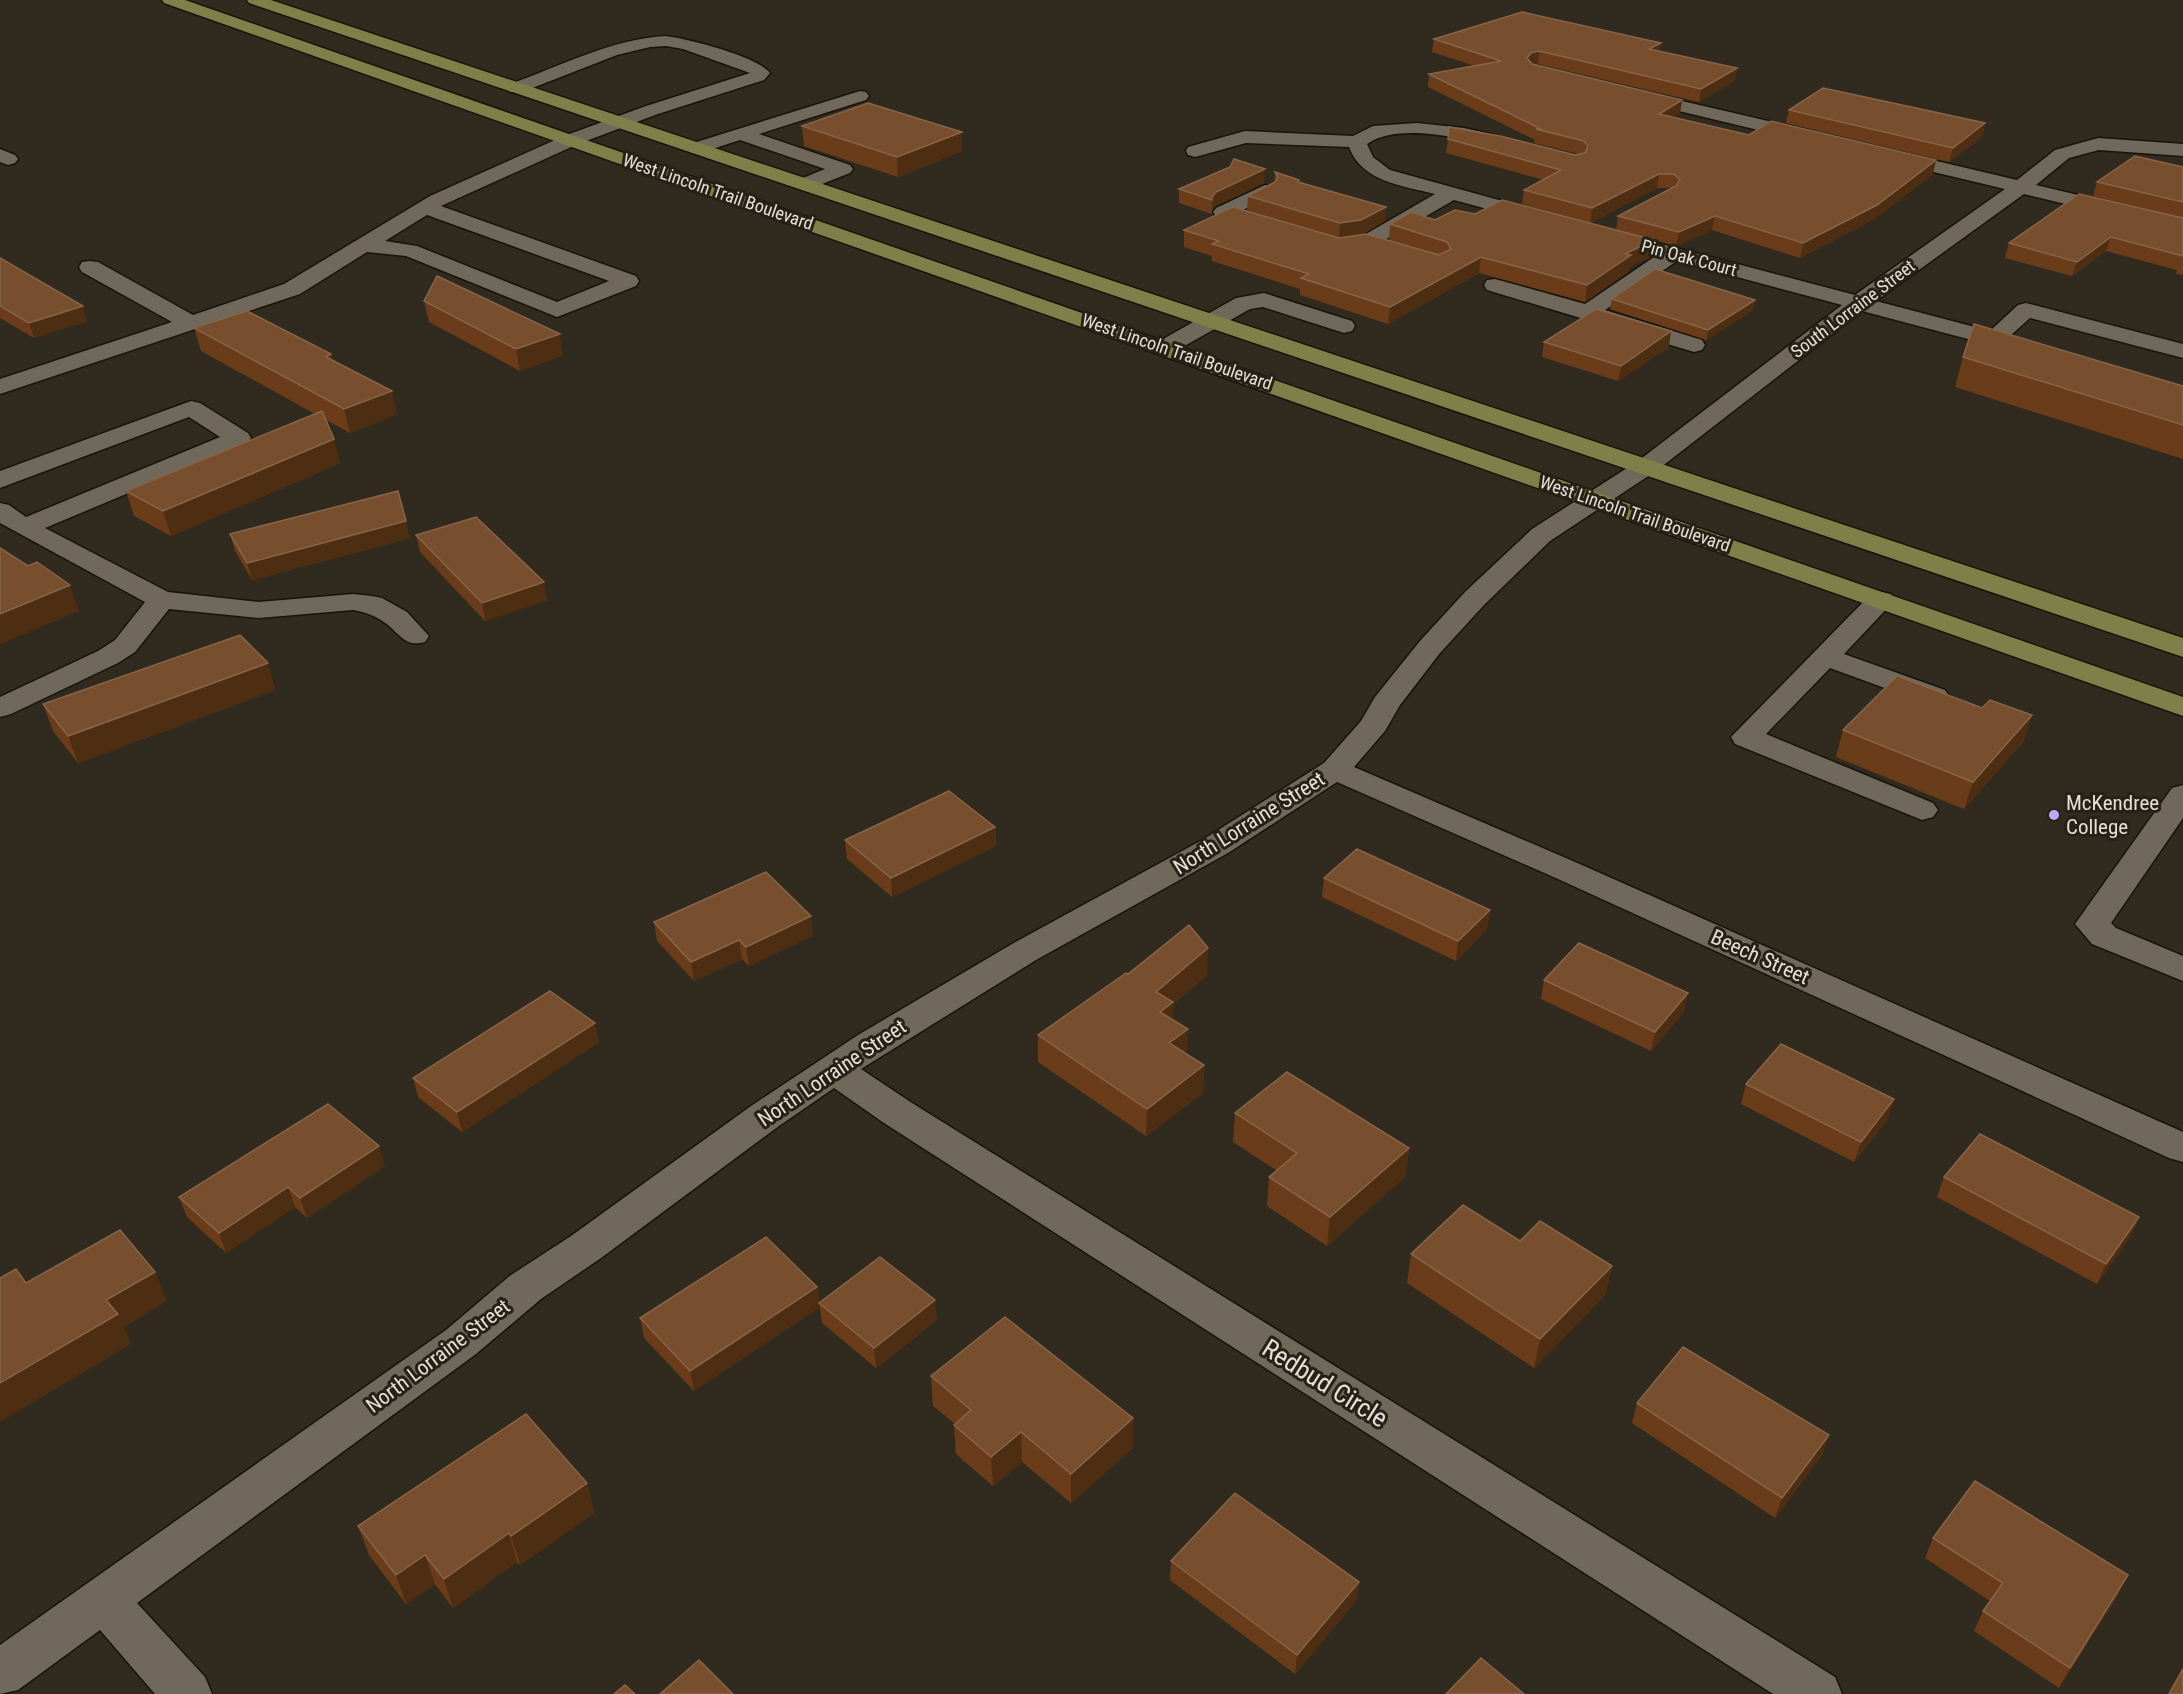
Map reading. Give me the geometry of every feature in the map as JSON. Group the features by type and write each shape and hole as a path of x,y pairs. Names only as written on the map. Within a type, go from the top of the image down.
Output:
{"main road":[{"name":"West Lincoln Trail Boulevard","path":"170,0 2183,707"},
{"name":"West Lincoln Trail Boulevard","path":"255,0 2183,648"}],"street":[{"path":"0,387 292,289 425,207 571,140 758,76 761,73 751,66 677,43 658,41 574,65 548,78 516,88"},
{"path":"1619,92 1830,142"},
{"path":"697,148 860,96"},
{"path":"1195,151 1245,137 1357,142 1372,132 1425,130 1465,133 1509,144"},
{"path":"740,134 843,169 805,184"},
{"path":"1357,142 1359,152 1367,164 1383,174 1550,220"},
{"name":"South Lorraine Street","path":"1647,466 1857,304 2021,187 2062,154 2098,144 2183,150"},
{"path":"1875,152 2183,226"},
{"path":"1265,191 1223,212 1280,229"},
{"path":"1417,258 1356,243 1452,194"},
{"path":"363,245 410,250 556,310 628,281 425,207"},
{"name":"Pin Oak Court","path":"1619,218 1593,232 2038,351"},
{"path":"1587,312 1673,254"},
{"path":"90,267 190,323"},
{"path":"1495,285 1694,345"},
{"path":"1164,348 1244,303 1264,300 1344,326"},
{"path":"1994,339 2026,310 2183,351"},
{"path":"0,480 191,408 239,438 24,527"},
{"name":"North Lorraine Street","path":"0,1674 461,1342 526,1287 586,1247 765,1116 871,1044 1024,952 1216,846 1335,770 1374,725 1386,703 1430,647 1475,598 1541,535 1647,466"},
{"path":"0,511 24,527 162,600 259,610 353,602 372,604 397,618 415,636"},
{"path":"0,708 108,657 125,646 162,600"},
{"path":"1881,600 1746,737 1922,810"},
{"path":"1826,657 1960,705"},
{"name":"Beech Street","path":"1335,770 1570,872 2183,1148"},
{"path":"2183,795 2092,924 2104,936 2183,969"},
{"name":"Redbud Circle","path":"835,1070 918,1126 1817,1694"},
{"path":"107,1599 121,1621 187,1694"}],"building":[{"path":"1522,12 1661,43 1649,49 1737,68 1701,89 1539,51 1531,53 1527,58 1532,64 1682,100 1659,114 1749,135 1771,121 1936,160 1877,205 1803,243 1715,216 1679,232 1618,216 1676,186 1680,180 1674,174 1659,174 1592,208 1524,190 1561,170 1448,139 1449,127 1500,136 1575,155 1585,153 1588,146 1584,141 1536,129 1541,129 1429,74 1501,61 1434,39"},
{"path":"1823,88 1985,123 1953,148 1789,110"},
{"path":"868,103 962,132 897,157 802,126"},
{"path":"2135,156 2183,167 2183,202 2097,182"},
{"path":"1234,159 1265,169 1216,192 1212,200 1179,189 1230,167"},
{"path":"1275,172 1299,180 1298,182 1386,207 1361,220 1340,223 1248,196 1275,182 1278,177"},
{"path":"2079,194 2183,218 2183,256 2111,237 2077,262 2009,243"},
{"path":"1502,200 1654,240 1625,254 1631,255 1587,285 1481,257 1390,307 1301,278 1309,274 1212,244 1219,241 1184,230 1233,207 1339,238 1366,234 1439,255 1451,249 1447,242 1390,224 1411,212 1435,220 1455,210 1475,214"},
{"path":"0,258 83,306 29,323 0,306"},
{"path":"1655,269 1755,300 1708,330 1612,299"},
{"path":"437,276 560,334 516,349 424,301"},
{"path":"1596,309 1671,331 1621,366 1544,342"},
{"path":"247,311 331,354 326,357 392,391 344,409 194,328"},
{"path":"1974,324 2183,386 2183,425 1963,357"},
{"path":"322,411 334,439 163,511 126,491"},
{"path":"398,491 406,521 247,563 230,534"},
{"path":"476,517 544,582 482,603 416,535"},
{"path":"0,548 28,566 37,562 70,585 0,614"},
{"path":"240,635 268,663 68,736 43,704"},
{"path":"1897,676 1982,708 1990,700 2032,715 1973,782 1843,730"},
{"path":"949,791 995,827 891,878 845,840"},
{"path":"1357,849 1490,910 1458,941 1324,878"},
{"path":"766,872 811,916 746,947 739,940 691,962 654,922"},
{"path":"1189,925 1208,948 1156,992 1173,1002 1160,1012 1188,1029 1169,1043 1204,1065 1147,1109 1038,1035 1126,973 1128,974"},
{"path":"1579,943 1688,993 1655,1032 1544,980"},
{"path":"550,991 595,1023 457,1112 413,1078"},
{"path":"1781,1044 1894,1099 1861,1142 1746,1084"},
{"path":"1287,1072 1409,1148 1330,1217 1269,1177 1297,1153 1235,1113"},
{"path":"328,1104 379,1146 300,1198 288,1187 219,1233 179,1197"},
{"path":"1980,1134 2139,1217 2106,1264 1944,1177"},
{"path":"1463,1205 1520,1241 1540,1221 1612,1266 1540,1339 1411,1254"},
{"path":"120,1230 155,1272 106,1300 118,1314 0,1383 0,1278 16,1269 26,1283"},
{"path":"766,1237 817,1287 690,1371 640,1318"},
{"path":"880,1257 935,1300 874,1348 819,1303"},
{"path":"1005,1317 1133,1418 1071,1474 1021,1432 991,1457 954,1425 971,1410 931,1376"},
{"path":"1683,1347 1829,1435 1782,1498 1637,1403"},
{"path":"526,1414 587,1483 511,1536 509,1533 444,1579 425,1555 396,1575 358,1526"},
{"path":"1975,1481 2128,1575 2070,1668 1983,1611 2003,1583 1933,1538"},
{"path":"1235,1493 1359,1582 1297,1655 1171,1561"},
{"path":"1481,1658 1524,1694 1446,1694"},
{"path":"699,1660 733,1694 660,1694"},
{"path":"2183,1669 2183,1694 2169,1694"},
{"path":"625,1685 635,1694 614,1694"}],"place":[{"name":"McKendree College","path":"2054,815"}]}
